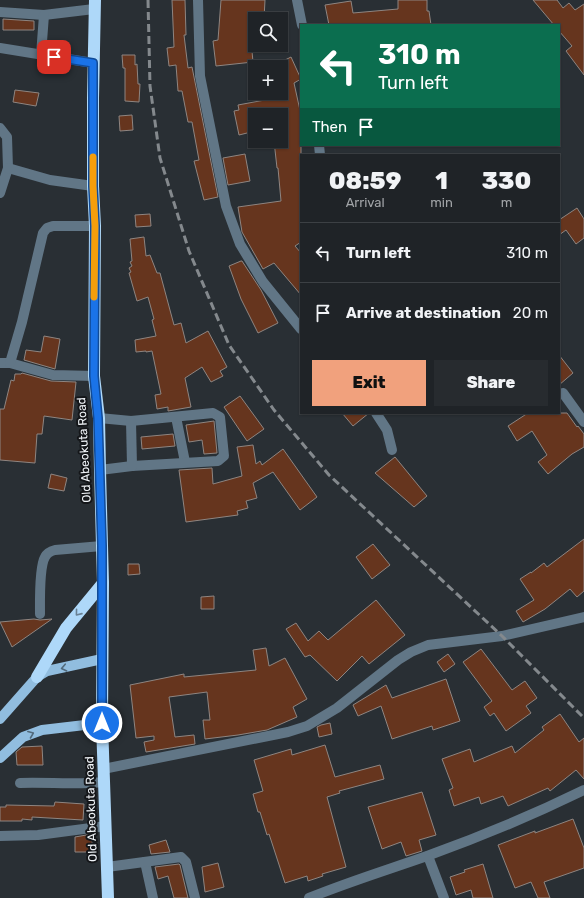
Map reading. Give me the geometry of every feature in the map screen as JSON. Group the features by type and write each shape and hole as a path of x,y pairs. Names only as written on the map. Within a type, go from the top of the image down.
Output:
{"highway":[{"name":"Old Abeokuta Road","path":"94,5 94,376 98,418 100,470 103,583 102,723 108,898"},
{"path":"36,677 66,628 103,583"}],"main road":[{"path":"0,719 36,677 47,671 102,659"},
{"path":"0,758 23,737 42,730 102,723"}],"street":[{"path":"198,0 200,76 226,206 240,244 251,263 263,282 300,328"},
{"path":"297,0 302,24"},
{"path":"0,12 44,15 94,5"},
{"path":"41,55 44,15"},
{"path":"0,48 93,63"},
{"path":"0,128 7,137 8,168 0,193"},
{"path":"8,168 50,180 93,186"},
{"path":"94,376 53,375 5,363 22,322 43,233 47,228 53,226 95,226"},
{"path":"563,393 584,422"},
{"path":"98,418 131,421 213,413 220,418 224,456 218,461 132,466 100,470"},
{"path":"377,414 388,430 392,450"},
{"path":"176,417 185,462"},
{"path":"131,421 132,466"},
{"path":"40,614 42,565 45,556 55,550 102,546"},
{"path":"103,769 288,732 307,726 337,708 398,660 411,652 428,645 502,636 584,617"},
{"path":"20,783 48,782 77,784 104,782"},
{"path":"309,898 343,884 428,856 546,809 584,790"},
{"path":"0,836 38,835 106,826"},
{"path":"107,867 178,856 184,858 195,898"},
{"path":"428,856 444,898"},
{"path":"145,862 153,898"}],"building":[{"path":"172,0 185,0 186,35 184,35 188,68 192,67 218,197 204,200 194,161 199,160 192,122 188,122 182,91 178,91 176,65 169,66 167,48 174,47"},
{"path":"221,0 265,0 264,12 248,12 248,52 252,52 253,60 248,60 248,63 216,66 213,41 218,40"},
{"path":"398,0 427,0 427,11 429,11 431,24 329,24 325,5 351,1 353,13 398,9"},
{"path":"533,0 557,0 563,8 569,3 575,10 584,4 584,75 566,51 572,46 560,32 560,24 553,24"},
{"path":"3,19 34,21 34,30 3,30"},
{"path":"122,55 135,55 138,84 140,84 139,102 125,101 125,68 123,68"},
{"path":"291,57 300,77 300,80 294,83 300,110 300,243 295,246 300,252 300,294 274,263 263,269 242,232 238,207 281,201 275,148 288,148 288,108 248,108 248,133 239,135 234,111 239,110 238,105 265,100 288,100 288,60 285,60"},
{"path":"15,90 39,93 36,106 13,102"},
{"path":"132,115 133,130 120,131 119,116"},
{"path":"245,154 250,181 228,185 223,158"},
{"path":"577,208 584,219 584,238 576,244 566,230 560,234 560,219"},
{"path":"150,214 151,226 136,227 135,215"},
{"path":"144,237 146,256 150,255 157,273 160,273 174,325 181,323 186,343 208,331 227,367 220,371 223,376 211,382 202,367 185,378 191,407 168,411 168,407 157,409 155,395 161,394 152,351 136,352 135,340 156,336 152,320 154,319 148,297 137,301 129,273 131,272 129,268 132,266 130,262 132,261 130,239"},
{"path":"241,261 261,290 278,323 258,333 241,299 229,266"},
{"path":"44,336 60,339 55,369 24,360 26,350 41,352"},
{"path":"560,356 573,373 560,384"},
{"path":"22,373 51,381 76,382 72,420 44,416 42,434 37,434 35,463 0,460 0,409 4,409 11,380 14,381 15,374"},
{"path":"240,396 264,429 247,441 224,407"},
{"path":"567,413 584,434 584,447 572,454 548,474 538,462 547,455 532,431 517,441 508,426 526,414"},
{"path":"343,414 368,414 353,426"},
{"path":"214,421 217,453 204,454 202,440 189,442 186,425"},
{"path":"173,434 175,446 142,449 141,437"},
{"path":"253,445 256,464 260,461 262,465 283,449 317,497 300,510 273,472 253,483 257,498 246,501 248,508 237,511 238,515 186,522 179,470 212,468 213,484 242,476 237,447"},
{"path":"395,457 427,496 414,507 375,473"},
{"path":"51,474 67,478 64,491 48,488"},
{"path":"584,539 584,591 577,597 570,589 545,609 523,622 516,611 534,600 520,579 544,563 547,567"},
{"path":"373,544 390,565 372,579 356,557"},
{"path":"128,564 139,564 140,574 128,575"},
{"path":"214,596 214,609 201,609 201,597"},
{"path":"376,600 405,635 369,664 362,656 337,681 310,655 305,657 286,629 296,623 308,641 319,631 328,640"},
{"path":"52,619 12,647 0,622"},
{"path":"266,648 269,666 285,658 307,699 293,707 297,717 267,730 205,739 203,720 210,720 207,692 169,697 175,737 194,735 195,744 146,752 144,742 154,740 154,736 136,738 130,685 184,674 184,677 256,670 253,650"},
{"path":"481,649 512,690 525,681 537,698 526,706 531,713 506,731 494,713 490,716 484,707 492,701 463,662"},
{"path":"448,654 455,664 444,672 437,662"},
{"path":"446,679 460,721 433,730 432,726 392,739 381,706 358,716 353,705 386,685 392,698"},
{"path":"560,714 579,742 584,738 584,779 576,770 550,791 548,788 508,806 503,796 481,804 479,797 454,806 449,790 453,788 442,759 470,749 474,762 512,746 515,753 544,730 542,727"},
{"path":"330,723 332,734 319,737 317,727"},
{"path":"325,745 335,777 380,765 384,779 339,791 340,793 327,797 346,867 322,874 323,876 308,881 307,876 285,883 269,834 267,835 253,794 263,791 254,760 291,749 292,755"},
{"path":"42,746 43,765 17,765 16,752 22,747"},
{"path":"422,792 436,835 419,840 422,851 406,856 401,842 382,849 368,807"},
{"path":"55,802 84,804 83,820 32,817 32,820 22,819 22,821 0,821 0,807 6,807 6,805 54,806"},
{"path":"573,819 584,848 584,868 544,882 550,898 538,898 531,882 515,888 498,845"},
{"path":"92,834 92,852 75,852 75,837"},
{"path":"166,840 170,852 151,854 149,845"},
{"path":"218,863 224,887 205,892 202,867"},
{"path":"179,864 188,898 174,898 168,876 158,879 155,867"},
{"path":"483,864 493,898 473,898 471,890 456,895 450,877 465,872 464,870"}],"railway":[{"path":"148,0 150,86 160,158 189,251 229,345 274,410 329,475 502,636 584,718"}],"slow traffic":[{"path":"93,157 95,226 94,297"}],"route":[{"path":"54,57 93,63 93,186 95,226 94,376 98,418 103,583 102,723"}]}
